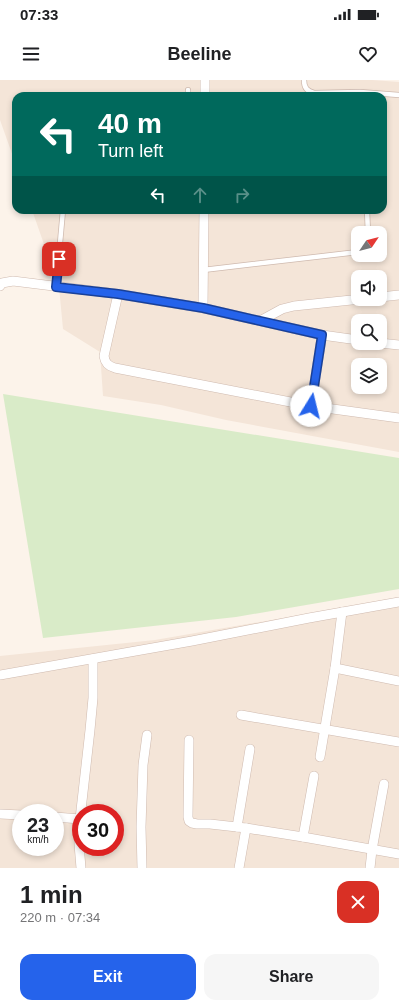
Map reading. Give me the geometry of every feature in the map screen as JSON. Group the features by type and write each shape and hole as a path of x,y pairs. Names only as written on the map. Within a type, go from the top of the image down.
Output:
{"street":[{"path":"205,80 205,92"},
{"path":"203,308 204,214"},
{"path":"0,286 2,283 13,281 118,294 203,308 322,335 351,339"},
{"path":"118,294 104,356 105,362 109,366 311,406 399,418"},
{"path":"387,296 399,295"},
{"path":"260,321 282,309 294,306 351,300"},
{"path":"311,406 322,335"},
{"path":"387,343 399,345"},
{"path":"0,675 399,602"},
{"path":"320,757 342,612"},
{"path":"82,804 93,698 93,659"},
{"path":"334,668 399,681"},
{"path":"241,715 399,742"},
{"path":"142,868 141,827 143,765 147,735"},
{"path":"189,740 188,817 192,823 210,824 303,837 399,854"},
{"path":"239,868 241,828 250,749"},
{"path":"303,837 314,776"},
{"path":"370,868 384,784"},
{"path":"0,814 12,815"},
{"path":"80,856 81,868"}],"lane":[{"path":"304,80 306,88 309,91 314,92"},
{"path":"387,95 399,95"},
{"path":"56,287 63,214"},
{"path":"367,214 368,226"},
{"path":"203,270 351,253"}],"shaded area":[{"path":"0,80 372,80 399,82 399,452 226,420 161,405 103,396 100,352 63,329 59,287 33,214 387,214 387,92 12,92 12,154 0,120"},
{"path":"399,598 399,868 0,868 0,656 155,640"}],"green space":[{"path":"3,394 399,458 399,589 236,617 43,638"}],"route":[{"path":"59,259 56,287 118,294 203,308 322,335 311,406"}]}
